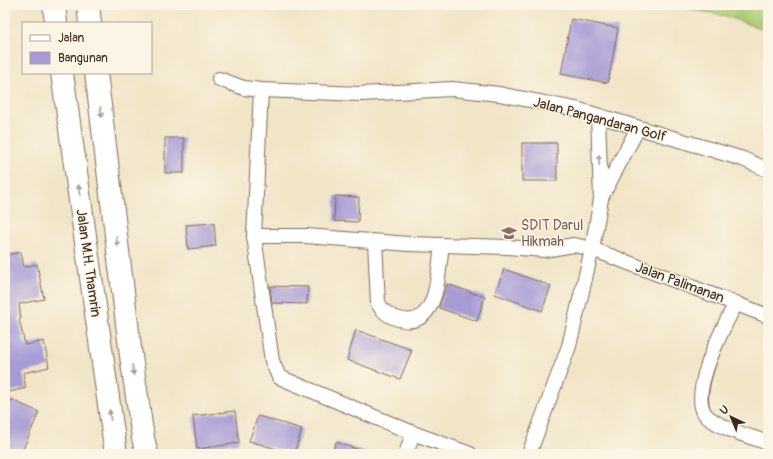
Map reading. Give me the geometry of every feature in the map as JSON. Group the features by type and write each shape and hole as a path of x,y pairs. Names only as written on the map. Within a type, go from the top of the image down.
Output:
{"main road":[{"path":"54,5 56,22"},
{"path":"88,5 90,22"},
{"name":"Jalan M.H. Thamrin","path":"62,74 116,454"},
{"path":"96,74 131,356 143,438 147,454"}],"street":[{"name":"Jalan Pangandaran Golf","path":"220,79 242,87 261,90 361,94 471,90 555,104 743,159 768,170"},
{"path":"261,90 254,236 272,361 279,377 413,433 470,454"},
{"path":"529,454 569,346 592,249 601,199 598,116"},
{"path":"601,199 638,128"},
{"name":"Jalan Palimanan","path":"254,236 306,236 442,246 508,247 544,250 574,244 592,249 768,316"},
{"path":"375,242 378,303 382,310 387,314 404,320 416,320 422,317 433,302 442,246"},
{"path":"736,303 709,362 700,397 701,410 708,418 722,425 768,443"},
{"path":"406,454 413,433"}],"green space":[{"path":"672,5 768,5 768,31 726,16"}],"building":[{"path":"571,19 618,28 608,83 561,74"},
{"path":"165,138 184,138 184,173 165,173"},
{"path":"522,143 557,143 557,181 522,181"},
{"path":"335,196 359,197 358,222 334,221"},
{"path":"214,223 216,246 188,249 186,225"},
{"path":"21,252 24,267 37,264 44,299 19,304 21,319 19,319 25,345 44,341 49,367 23,373 26,388 5,393 5,255"},
{"path":"504,269 551,286 542,311 495,294"},
{"path":"447,284 485,297 477,321 439,308"},
{"path":"270,286 308,287 307,304 272,303"},
{"path":"356,330 412,350 400,379 347,360"},
{"path":"5,397 39,412 21,454 5,454"},
{"path":"235,411 239,443 197,449 193,416"},
{"path":"258,416 302,429 294,454 249,441"},
{"path":"336,442 365,452 365,454 332,454"}],"place":[{"name":"SDIT Darul Hikmah","path":"509,233"}]}
